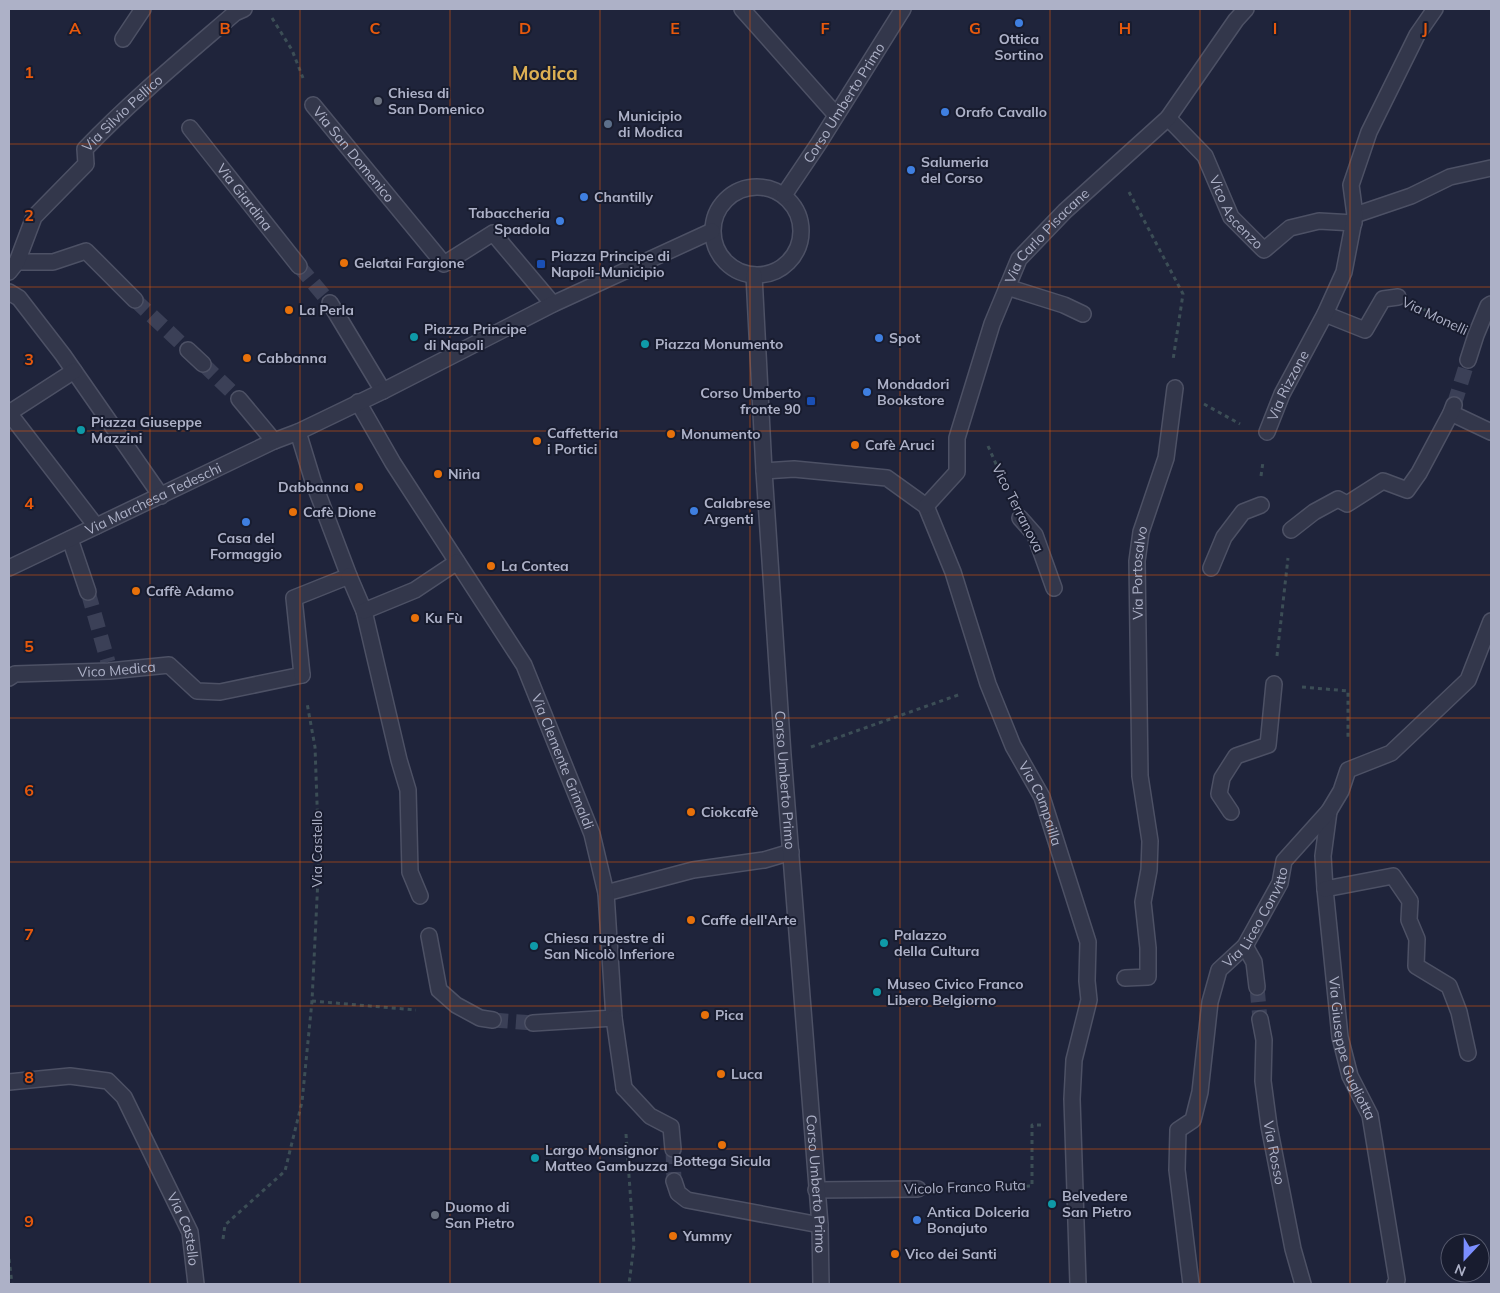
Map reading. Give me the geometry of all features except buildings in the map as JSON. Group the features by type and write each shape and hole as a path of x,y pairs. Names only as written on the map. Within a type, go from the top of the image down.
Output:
{"street":[{"path":"123,39 144,9"},
{"name":"Via Silvio Pellico","path":"13,267 34,217 86,164 85,149 108,124 148,88 235,13 244,9"},
{"path":"742,9 836,115"},
{"name":"Corso Umberto Primo","path":"784,195 903,9"},
{"name":"Via Carlo Pisacane","path":"926,506 957,472 957,438 992,324 1006,287 1020,259 1065,211 1168,118 1236,20 1246,9"},
{"name":"Via Rizzone","path":"1267,432 1282,394 1325,314 1344,272 1355,219 1351,185 1369,132 1417,35 1435,9"},
{"name":"Via San Domenico","path":"314,105 444,264 493,233 553,304"},
{"name":"Vico Ascenzo","path":"1168,118 1205,156 1231,217 1264,250 1290,228 1319,221 1355,219 1411,196 1450,177 1491,168"},
{"name":"Via Giardina","path":"190,128 299,266"},
{"path":"766,187 784,195 798,215 801,239 794,254 784,266 769,273 754,275 738,271 724,261 715,248 712,231 716,212 728,196 746,188 766,187"},
{"name":"Via Marchesa Tedeschi","path":"9,568 383,391 553,304 712,231"},
{"path":"13,267 53,262 86,252 135,300"},
{"name":"Corso Umberto Primo","path":"754,275 764,471 783,755 820,1225 821,1284"},
{"path":"1006,287 1064,305 1083,314"},
{"path":"9,292 20,298 63,355 161,496"},
{"name":"Via Monelli","path":"1325,314 1365,330 1383,299 1398,297"},
{"path":"330,303 383,391"},
{"path":"1468,360 1476,335 1488,306 1491,304"},
{"path":"188,350 203,364"},
{"path":"74,371 9,413 96,526"},
{"name":"Via Portosalvo","path":"1125,978 1148,977 1148,948 1143,902 1149,870 1150,841 1140,776 1137,561 1141,532 1166,458 1175,388"},
{"path":"239,399 274,441"},
{"name":"Via Clemente Grimaldi","path":"358,402 393,463 524,664 592,834 606,893 614,1018 624,1088"},
{"path":"1291,530 1314,512 1338,499 1347,504 1383,481 1407,490 1419,473 1453,409 1491,432"},
{"path":"298,432 313,481 364,611 399,760 408,790 410,872 420,896"},
{"path":"764,471 794,469 887,478 926,506"},
{"path":"1211,568 1224,537 1243,512 1262,505"},
{"name":"Via Campailla","path":"926,506 953,572 988,684 1013,746 1042,797 1088,942 1092,981 1074,1060 1072,1099 1078,1284"},
{"name":"Vico Terranova","path":"1020,518 1035,535 1054,588"},
{"path":"70,538 88,592"},
{"path":"364,611 415,590 457,562"},
{"path":"302,675 294,598 349,576"},
{"path":"1348,770 1391,753 1468,680 1491,621"},
{"name":"Vico Medica","path":"9,678 15,674 109,666 169,665 196,692 220,692 302,675"},
{"path":"1231,812 1219,794 1222,778 1236,756 1268,744 1274,684"},
{"name":"Via Liceo Convitto","path":"1190,1284 1177,1170 1178,1130 1193,1120 1200,1092 1210,1002 1219,970 1245,946 1280,883 1284,861 1329,811 1341,791 1348,770"},
{"name":"Via Giuseppe Gugliotta","path":"1329,811 1323,856 1340,1037 1350,1076 1370,1115 1397,1280 1396,1284"},
{"path":"606,893 693,870 764,860 791,852"},
{"path":"1325,889 1392,876 1410,901 1409,920 1417,939 1416,966 1449,986 1459,1012 1468,1053"},
{"path":"429,936 439,990 456,1005 480,1018 493,1020"},
{"path":"1245,946 1254,962 1257,987"},
{"path":"533,1023 614,1018"},
{"name":"Via Rosso","path":"1260,1019 1264,1040 1263,1081 1269,1126 1293,1249 1303,1284"},
{"name":"Via Castello","path":"9,1082 70,1076 108,1081 124,1097 190,1232 196,1284"},
{"path":"624,1088 650,1116 671,1127 673,1149"},
{"path":"674,1181 678,1193 687,1200 820,1225"},
{"name":"Vicolo Franco Ruta","path":"816,1190 918,1189"}],"path":[{"name":"Via San Domenico","path":"271,17 292,50 314,105"},
{"path":"1115,165 1183,294 1172,359 1175,388 1237,423 1267,432"},
{"name":"Via Monelli","path":"1398,297 1476,335"},
{"name":"Vico Terranova","path":"968,402 1020,518"},
{"name":"Via Rizzone","path":"1262,505 1260,480 1267,432"},
{"path":"1291,530 1274,684 1348,691 1348,770"},
{"name":"Via Castello","path":"222,1245 225,1226 285,1170 302,1102 312,1001 319,858 315,747 302,675"},
{"path":"783,755 988,684"},
{"path":"312,1001 434,1012 456,1005"},
{"path":"624,1088 634,1245 629,1284"},
{"name":"Vicolo Franco Ruta","path":"918,1189 1032,1186 1032,1124 1048,1125"},
{"path":"9,1259 12,1284"}],"tunnel":[{"path":"299,266 330,303"},
{"path":"135,300 188,350"},
{"path":"1454,405 1468,360"},
{"path":"203,364 239,399"},
{"path":"88,592 108,662"},
{"path":"1257,987 1260,1019"},
{"path":"493,1020 533,1023"},
{"path":"673,1149 674,1181"}],"place":[{"name":"Ottica Sortino","path":"1019,23"},
{"name":"Chiesa di San Domenico","path":"378,101"},
{"name":"Orafo Cavallo","path":"945,112"},
{"name":"Municipio di Modica","path":"608,124"},
{"name":"Salumeria del Corso","path":"911,170"},
{"name":"Chantilly","path":"584,197"},
{"name":"Tabaccheria Spadola","path":"560,221"},
{"name":"Gelatai Fargione","path":"344,263"},
{"name":"Piazza Principe di Napoli-Municipio","path":"541,264"},
{"name":"La Perla","path":"289,310"},
{"name":"Piazza Principe di Napoli","path":"414,337"},
{"name":"Spot","path":"879,338"},
{"name":"Piazza Monumento","path":"645,344"},
{"name":"Cabbanna","path":"247,358"},
{"name":"Mondadori Bookstore","path":"867,392"},
{"name":"Corso Umberto fronte 90","path":"811,401"},
{"name":"Piazza Giuseppe Mazzini","path":"81,430"},
{"name":"Monumento","path":"671,434"},
{"name":"Caffetteria i Portici","path":"537,441"},
{"name":"Cafè Aruci","path":"855,445"},
{"name":"Nirìa","path":"438,474"},
{"name":"Dabbanna","path":"359,487"},
{"name":"Calabrese Argenti","path":"694,511"},
{"name":"Cafè Dione","path":"293,512"},
{"name":"Casa del Formaggio","path":"246,522"},
{"name":"La Contea","path":"491,566"},
{"name":"Caffè Adamo","path":"136,591"},
{"name":"Ku Fù","path":"415,618"},
{"name":"Ciokcafè","path":"691,812"},
{"name":"Caffe dell'Arte","path":"691,920"},
{"name":"Palazzo della Cultura","path":"884,943"},
{"name":"Chiesa rupestre di San Nicolò Inferiore","path":"534,946"},
{"name":"Museo Civico Franco Libero Belgiorno","path":"877,992"},
{"name":"Pica","path":"705,1015"},
{"name":"Luca","path":"721,1074"},
{"name":"Bottega Sicula","path":"722,1145"},
{"name":"Largo Monsignor Matteo Gambuzza","path":"535,1158"},
{"name":"Belvedere San Pietro","path":"1052,1204"},
{"name":"Duomo di San Pietro","path":"435,1215"},
{"name":"Antica Dolceria Bonajuto","path":"917,1220"},
{"name":"Yummy","path":"673,1236"},
{"name":"Vico dei Santi","path":"895,1254"}],"district":[{"name":"Modica","path":"545,73"}]}
